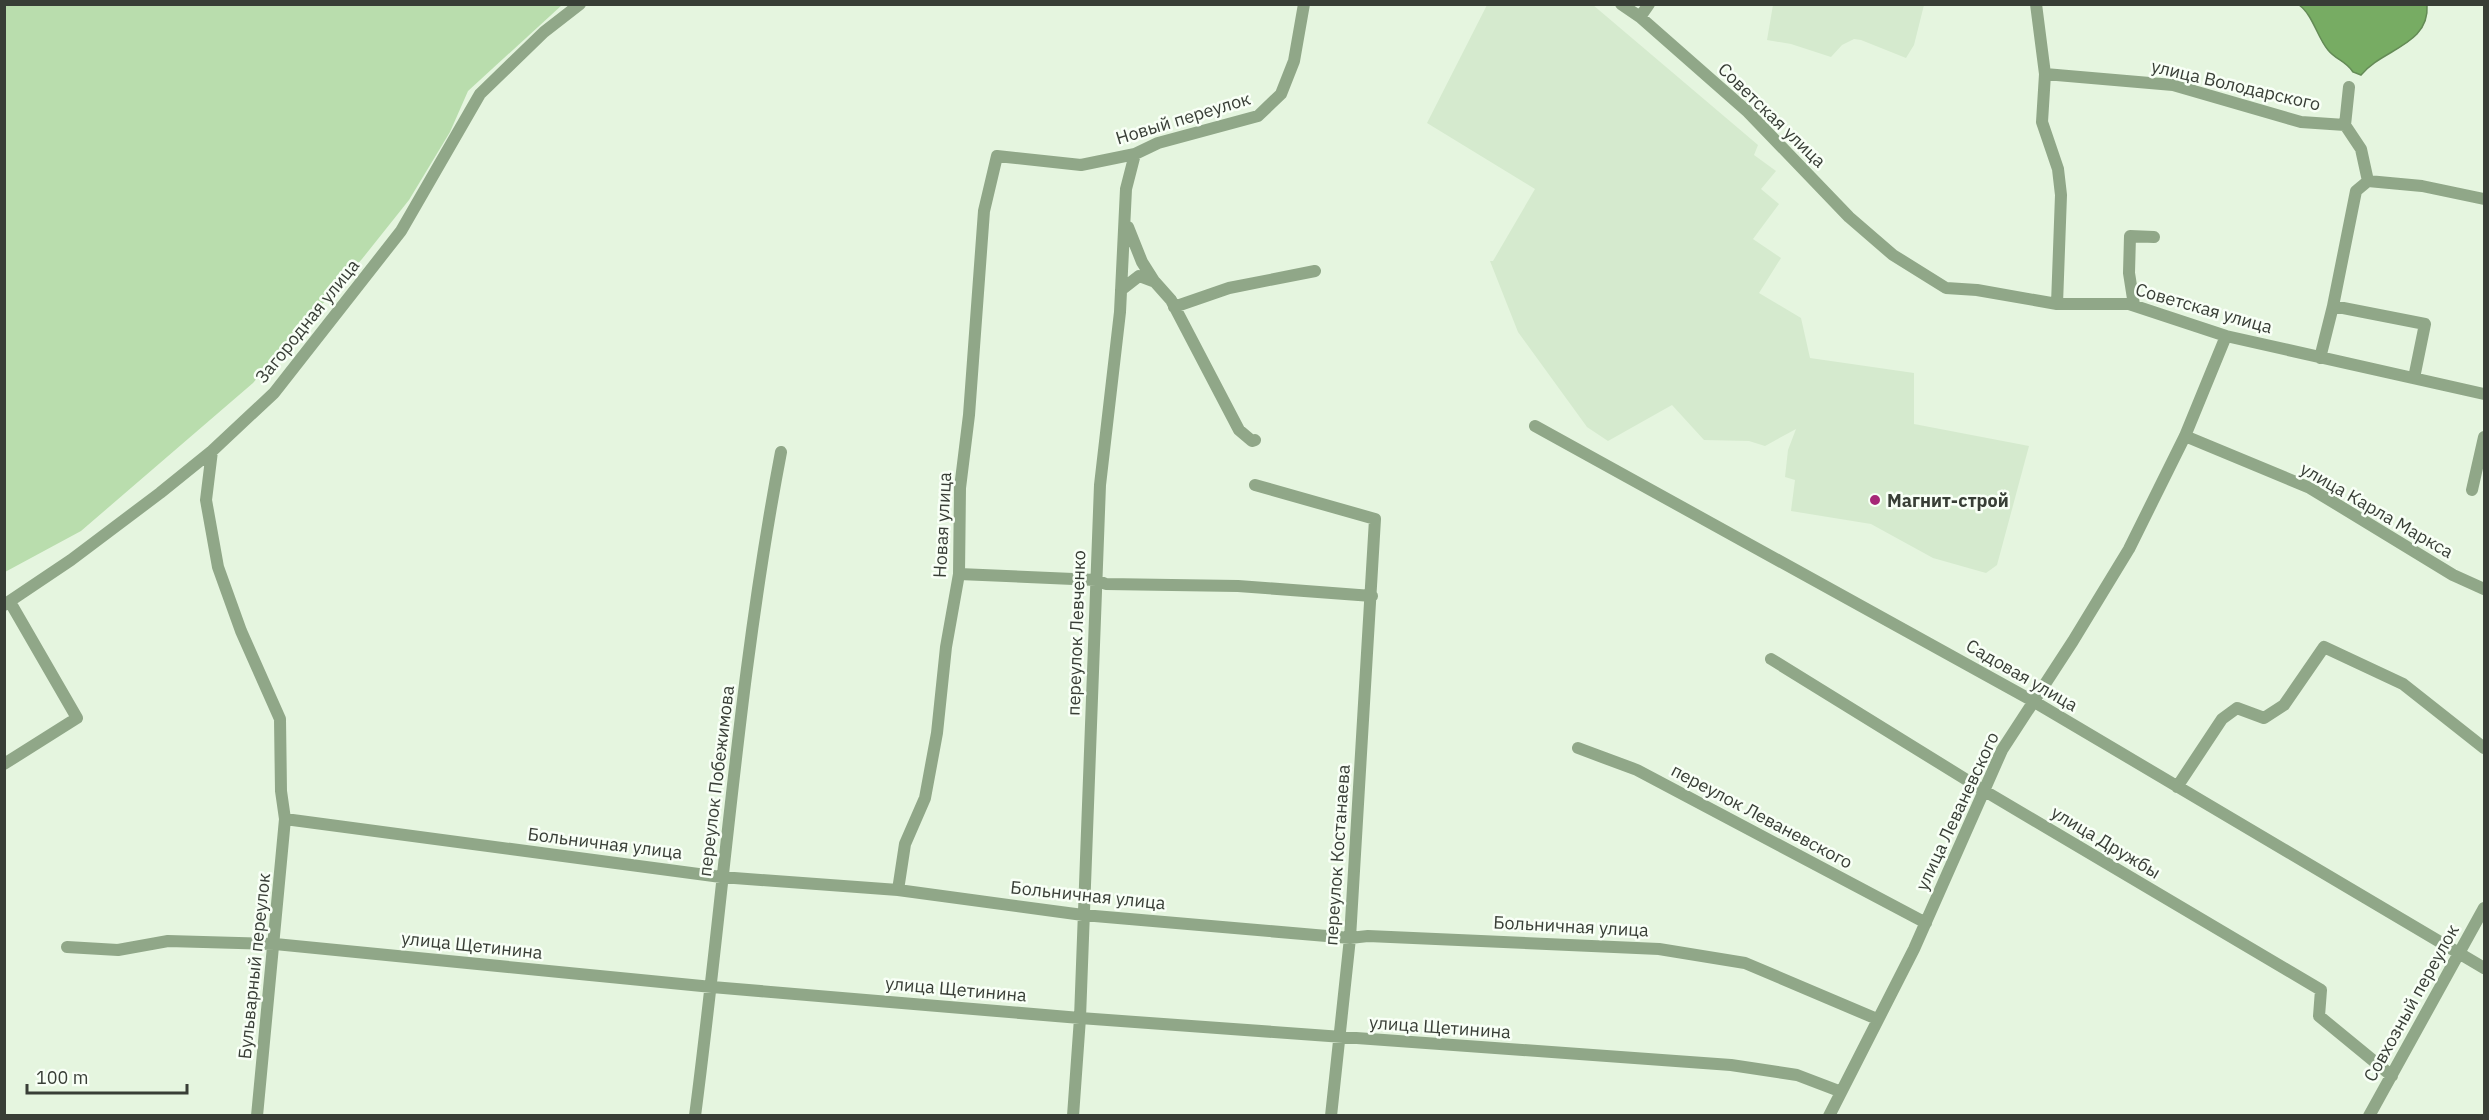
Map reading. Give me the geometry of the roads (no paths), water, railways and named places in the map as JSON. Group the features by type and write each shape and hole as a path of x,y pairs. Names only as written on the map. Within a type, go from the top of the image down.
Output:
{"street":[{"name":"Загородная улица","path":"7,604 71,560 212,451 274,393 401,231 480,94 544,32 580,4"},
{"name":"Новый переулок","path":"997,156 1081,165 1135,154 1158,143 1258,116 1281,94 1294,61 1304,4"},
{"name":"Советская улица","path":"1621,4 1640,17 1748,112 1849,217 1893,255 1946,288 2057,304 2134,305 2226,336 2484,394"},
{"path":"1640,17 1649,4"},
{"path":"2036,4 2044,74 2042,122 2058,169 2061,195 2057,304"},
{"name":"улица Володарского","path":"2044,74 2173,86 2301,122 2345,125 2349,87"},
{"path":"2345,125 2361,149 2368,181"},
{"name":"переулок Левченко","path":"1073,1116 1080,1018 1100,485 1121,290 1126,189 1135,154"},
{"name":"Новая улица","path":"898,890 905,844 925,798 937,733 946,647 959,574 960,488 969,415 984,211 997,156"},
{"path":"2320,358 2334,306 2356,191 2368,181 2422,186 2484,199"},
{"path":"1125,220 1142,262 1174,307 1235,422 1247,437 1256,440"},
{"path":"2134,305 2129,273 2130,236 2154,237"},
{"path":"1174,307 1229,288 1315,271"},
{"path":"1121,290 1139,276 1155,282"},
{"path":"2334,306 2425,324 2414,378"},
{"name":"улица Леваневского","path":"1829,1116 1839,1091 1926,922 2002,750 2073,641 2129,549 2185,436 2226,336"},
{"name":"Садовая улица","path":"1535,426 2033,701 2484,968"},
{"name":"улица Карла Маркса","path":"2185,436 2310,488 2453,575 2484,588"},
{"path":"2472,490 2484,437"},
{"name":"Бульварный переулок","path":"212,451 206,500 218,567 241,631 280,719 281,791 285,819 257,1116"},
{"name":"переулок Побежимова","path":"695,1116 712,987 722,877 767,527 782,452"},
{"name":"переулок Костанаева","path":"1255,485 1376,519 1350,938 1331,1116"},
{"path":"959,574 1096,580 1106,584 1238,586 1372,596"},
{"path":"4,764 77,718 7,604"},
{"path":"2177,787 2222,719 2237,708 2264,718 2284,705 2324,647 2403,684 2484,748"},
{"name":"улица Дружбы","path":"1771,659 1983,790 2321,990 2319,1016 2392,1076"},
{"name":"переулок Леваневского","path":"1578,748 1637,770 1926,922"},
{"name":"Больничная улица","path":"285,819 722,877 898,890 1083,915 1350,938 1368,936 1496,940 1659,949 1745,963 1877,1019"},
{"name":"Совхозный переулок","path":"2369,1116 2484,908"},
{"name":"улица Щетинина","path":"67,947 118,950 168,941 275,944 712,987 1080,1018 1731,1065 1797,1075 1839,1091"}],"place":[{"name":"Магнит-строй","path":"1875,500"}]}
